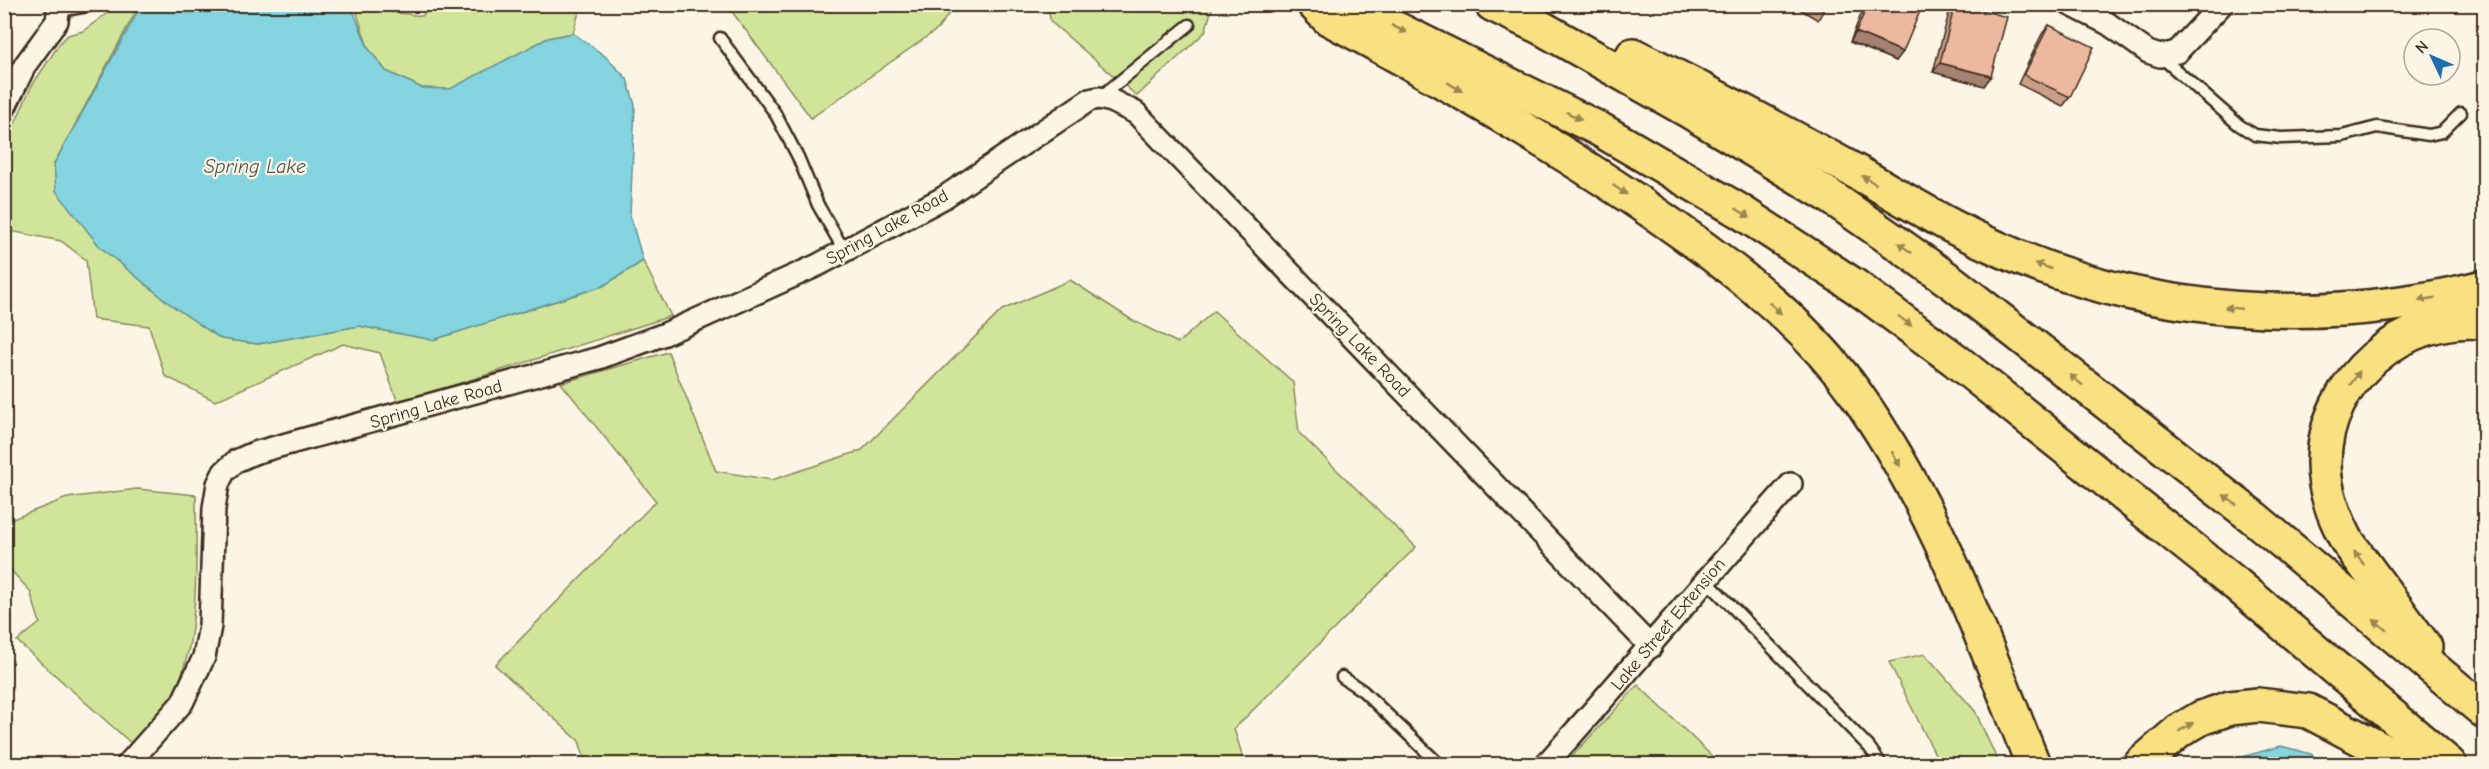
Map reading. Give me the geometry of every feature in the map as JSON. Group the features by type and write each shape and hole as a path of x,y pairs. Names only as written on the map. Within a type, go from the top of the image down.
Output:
{"highway":[{"path":"1314,4 1329,18 1444,80 1544,140 1672,225 1738,275 1818,349 1862,403 1887,442 1930,522 1967,599 2033,765"},
{"path":"1346,4 1599,129 1738,210 1855,286 1954,359 2236,584 2449,765"},
{"path":"1492,4 1581,49 1736,138 1828,195 1911,253 2253,517 2484,711"},
{"path":"1517,4 1557,20 1690,83 1997,249 2111,288 2208,306 2300,312 2395,305 2484,287"},
{"path":"2457,689 2347,541 2330,501 2324,461 2328,436 2348,387 2361,369 2380,351 2427,328 2453,322 2484,321"},
{"path":"2141,765 2179,731 2201,718 2230,708 2258,705 2308,711 2386,752 2422,765"}],"street":[{"path":"2069,4 2107,23 2148,52 2160,56 2177,52 2222,4"},
{"path":"4,108 25,65 57,21 60,8"},
{"name":"Spring Lake Road","path":"128,765 182,703 204,657 210,626 215,496 224,472 236,461 254,453 599,358 665,334 845,252 943,198 1089,100 1099,98 1125,105 1136,113 1651,647"},
{"name":"Lake Street Extension","path":"1546,765 1651,647 1705,579 1791,484"}],"lane":[{"path":"60,8 98,4"},
{"path":"1099,98 1189,25"},
{"path":"720,38 775,113 798,157 818,205 845,252"},
{"path":"2160,56 2239,125 2255,135 2281,138 2342,136 2377,127 2429,135 2442,132 2461,113"},
{"path":"1705,579 1869,747 1881,765"},
{"path":"1342,677 1364,691 1439,765"}],"green space":[{"path":"118,5 131,5 136,11 54,164 100,247 170,304 221,339 258,344 359,326 433,340 603,286 643,261 671,316 398,403 380,353 343,344 215,401 165,376 149,326 93,319 86,260 61,241 5,230 5,169 12,130 31,87 60,43 68,35 83,31"},
{"path":"433,5 581,5 573,33 548,38 450,90 422,88 386,71 368,48 355,7 422,16"},
{"path":"727,5 955,5 938,29 811,118"},
{"path":"1047,5 1213,5 1205,32 1137,96 1051,22"},
{"path":"1070,280 1132,320 1178,343 1214,311 1293,382 1299,433 1416,547 1234,729 1245,764 586,764 579,741 495,665 656,501 561,383 668,352 716,471 772,480 862,450 1002,310"},
{"path":"137,489 196,495 196,566 190,643 177,686 168,702 132,744 17,641 40,623 30,591 5,564 4,526 10,520 67,498"},
{"path":"1925,654 1975,711 1999,764 1940,764 1889,662"},
{"path":"1638,685 1720,764 1565,764"}],"water":[{"name":"Spring Lake","path":"142,4 351,5 368,48 386,71 422,88 450,89 548,38 573,33 605,56 627,79 635,105 630,215 643,261 603,286 433,340 359,326 258,344 221,339 170,304 100,247 56,191 54,164"},
{"path":"2281,746 2311,754 2324,764 2217,764"}],"building":[{"path":"1814,4 1827,4 1824,10"},
{"path":"1868,4 1923,4 1903,52 1856,32"},
{"path":"1955,4 2007,17 1991,76 1940,63"},
{"path":"2049,25 2094,47 2070,97 2024,75"}]}
